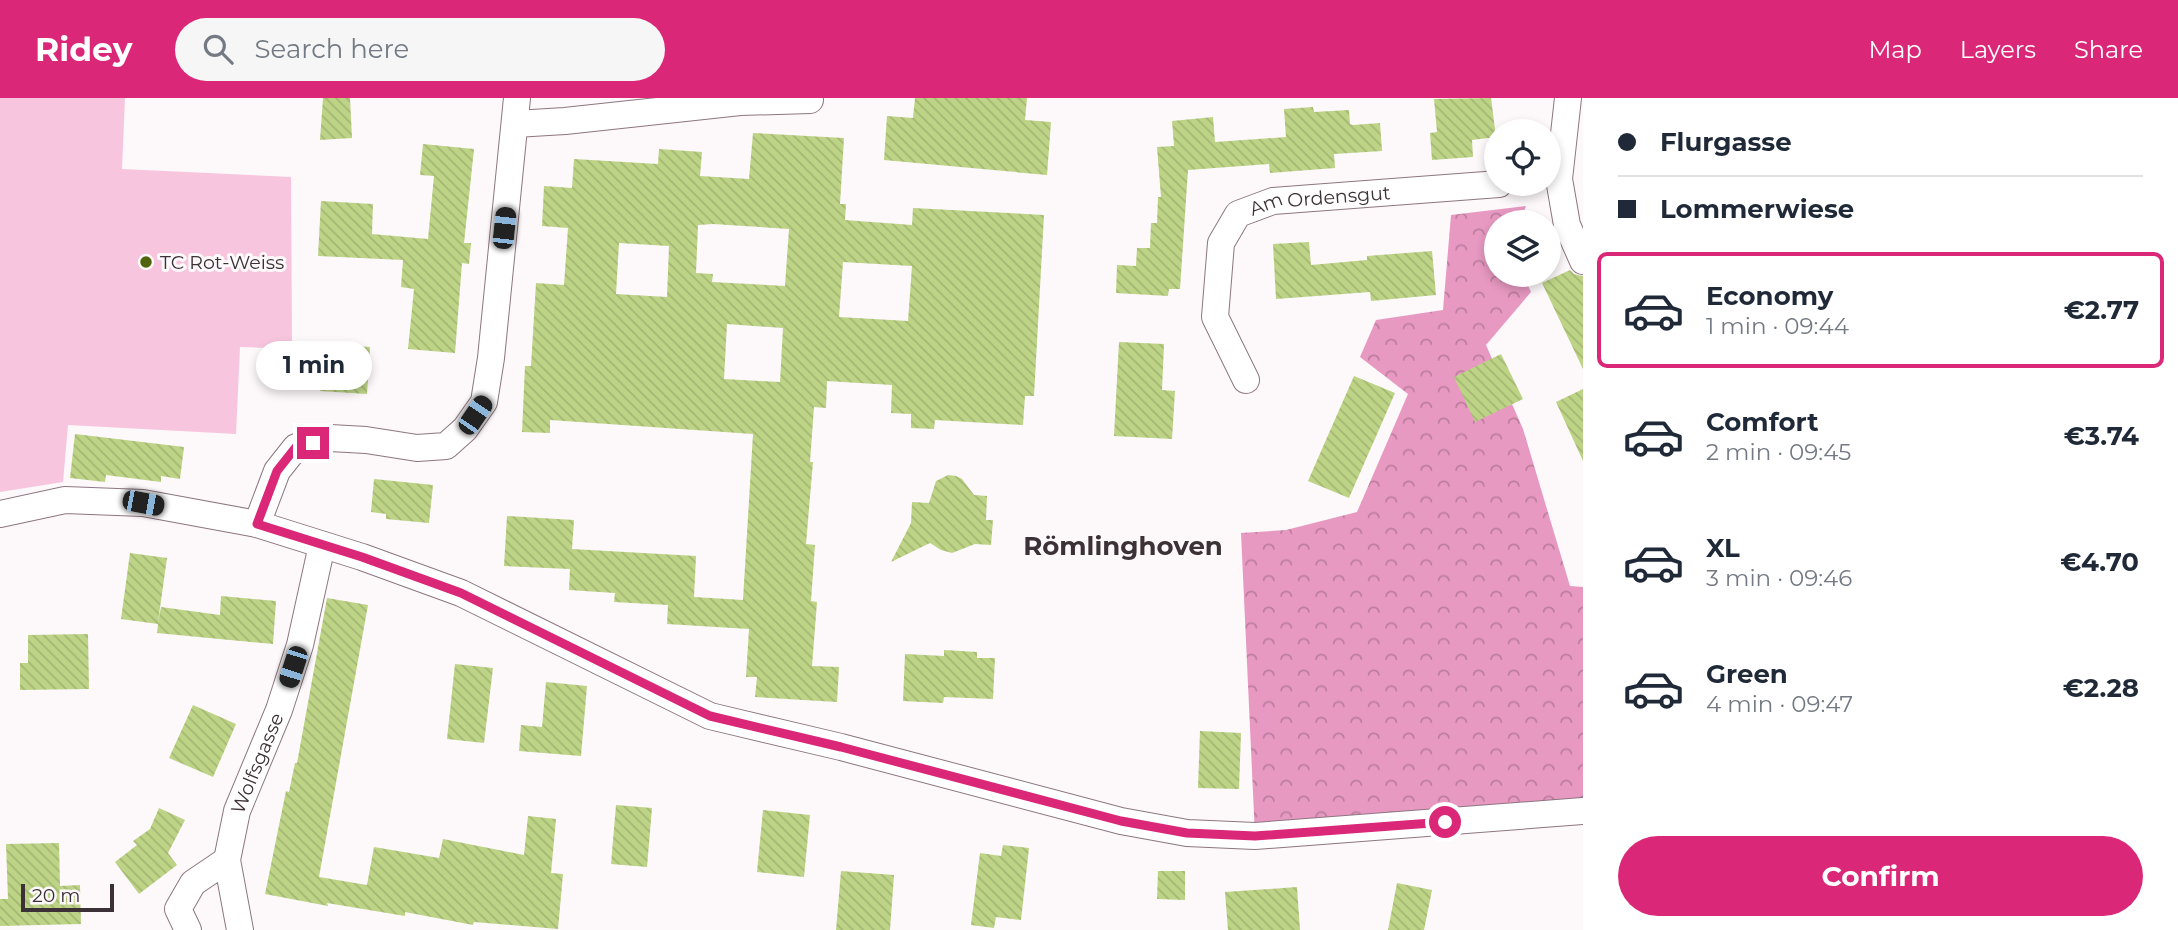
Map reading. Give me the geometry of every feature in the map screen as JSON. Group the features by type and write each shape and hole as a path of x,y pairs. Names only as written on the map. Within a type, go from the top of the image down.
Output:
{"street":[{"path":"1561,136 1567,98"},
{"path":"257,524 277,471 296,447 330,438 366,440 417,448 446,446 465,429 484,402 491,358 516,111 565,121 740,102 810,100"},
{"name":"Am Ordensgut","path":"1245,380 1215,317 1221,243 1238,214 1273,201 1484,185"},
{"path":"1559,196 1567,225 1583,261"},
{"path":"0,514 65,500 143,503 257,524 461,593 710,716 841,747 1121,821 1187,833 1255,836 1583,811"},
{"name":"Wolfsgasse","path":"238,929 227,860 237,811 279,710 300,645 322,545"},
{"path":"188,930 178,909 183,900 193,883 227,860"}],"green space":[{"path":"1526,206 1524,210 1493,210"},
{"path":"1484,211 1484,287 1529,287 1531,292 1486,345 1523,429 1570,586 1583,587 1583,807 1255,836 1241,533 1286,530 1357,512 1408,394 1360,357 1376,320 1443,310 1451,215"}],"shaded area":[{"name":"TC Rot-Weiss","path":"0,98 125,98 122,169 291,177 292,349 240,347 236,434 68,425 63,482 0,492"}],"building":[{"path":"323,98 350,98 352,138 320,140"},
{"path":"915,98 1027,98 1025,120 1051,122 1047,175 884,160 887,116 913,118"},
{"path":"1491,98 1494,119 1484,119 1484,138 1472,140 1473,157 1432,160 1430,133 1437,132 1434,99"},
{"path":"1313,107 1314,112 1349,110 1350,124 1353,125 1380,123 1382,151 1334,154 1335,168 1270,173 1269,164 1188,170 1180,289 1169,289 1168,296 1116,293 1117,265 1136,266 1137,248 1150,248 1151,223 1157,223 1158,197 1161,197 1157,147 1174,146 1172,121 1213,117 1215,142 1286,137 1284,109"},
{"path":"753,133 844,138 840,204 846,204 845,220 912,225 913,208 1044,215 1034,396 1025,396 1023,425 935,420 934,429 911,428 911,414 891,413 892,385 827,381 826,408 814,407 810,462 813,462 806,544 815,545 811,601 817,602 812,666 839,667 837,702 755,697 757,677 746,677 749,629 667,624 668,605 614,602 615,593 569,590 570,569 504,566 507,516 574,520 572,549 696,556 694,597 743,600 753,434 550,420 550,433 522,432 525,366 531,366 536,283 564,285 568,228 542,226 544,186 572,188 574,159 658,164 659,149 702,152 700,176 749,179","holes":["698,225 789,229 785,286 712,282 713,274 696,273","619,243 669,246 667,297 616,294","843,262 912,266 908,321 839,317","727,324 783,328 780,382 724,379"]},
{"path":"423,144 474,149 464,243 471,243 469,264 462,263 455,353 408,349 414,289 401,287 403,260 318,256 321,201 373,204 372,234 428,239 434,176 420,175"},
{"path":"1309,242 1311,265 1367,260 1367,256 1432,251 1436,295 1371,301 1370,292 1276,299 1273,244"},
{"path":"1570,270 1583,276 1583,369 1544,287 1561,287 1561,274"},
{"path":"1119,342 1164,344 1162,390 1175,391 1172,439 1114,436"},
{"path":"323,344 370,347 367,394 320,391"},
{"path":"1501,354 1523,399 1475,422 1454,377"},
{"path":"1354,376 1395,393 1349,498 1308,481"},
{"path":"1583,389 1583,461 1556,402"},
{"path":"75,434 184,447 180,479 161,476 161,482 106,475 105,482 70,478"},
{"path":"948,475 962,479 974,495 987,496 986,520 993,520 991,545 975,544 952,553 930,543 891,562 911,523 912,502 929,503 936,481"},
{"path":"374,479 433,485 429,523 386,519 386,514 371,512"},
{"path":"130,553 167,558 158,622 161,607 220,615 221,596 276,601 273,644 157,633 158,624 121,619"},
{"path":"327,598 368,605 319,877 367,885 374,847 439,858 443,839 524,855 528,816 556,819 551,873 563,874 558,929 474,922 473,925 405,912 405,916 265,894 286,791 289,792 297,763"},
{"path":"88,634 89,689 20,690 20,663 28,663 28,635"},
{"path":"944,650 977,652 977,658 995,658 993,699 944,697 943,703 903,701 905,654 944,656"},
{"path":"455,664 493,668 484,743 447,739"},
{"path":"546,682 587,686 581,756 519,751 521,725 542,727"},
{"path":"193,705 236,724 213,777 169,758"},
{"path":"1200,731 1241,733 1239,789 1198,788"},
{"path":"616,805 652,808 647,867 611,864"},
{"path":"159,808 185,820 168,853 177,865 139,894 115,862 137,845 133,841 150,829"},
{"path":"763,810 810,815 804,877 757,872"},
{"path":"59,843 60,886 80,885 81,924 0,926 0,899 8,899 6,844"},
{"path":"1003,845 1029,848 1021,920 996,917 994,928 971,925 980,853 1001,856"},
{"path":"841,871 894,875 890,930 836,930"},
{"path":"1158,871 1185,871 1185,900 1157,899"},
{"path":"1397,883 1432,890 1424,930 1388,930"},
{"path":"1297,887 1300,930 1228,930 1225,892"}],"place":[{"name":"TC Rot-Weiss","path":"146,262"}],"district":[{"name":"Römlinghoven","path":"1123,546"}],"route":[{"path":"313,443 296,447 277,471 257,524 362,557 461,593 710,716 841,747 1121,821 1187,833 1255,836 1445,822"}]}
